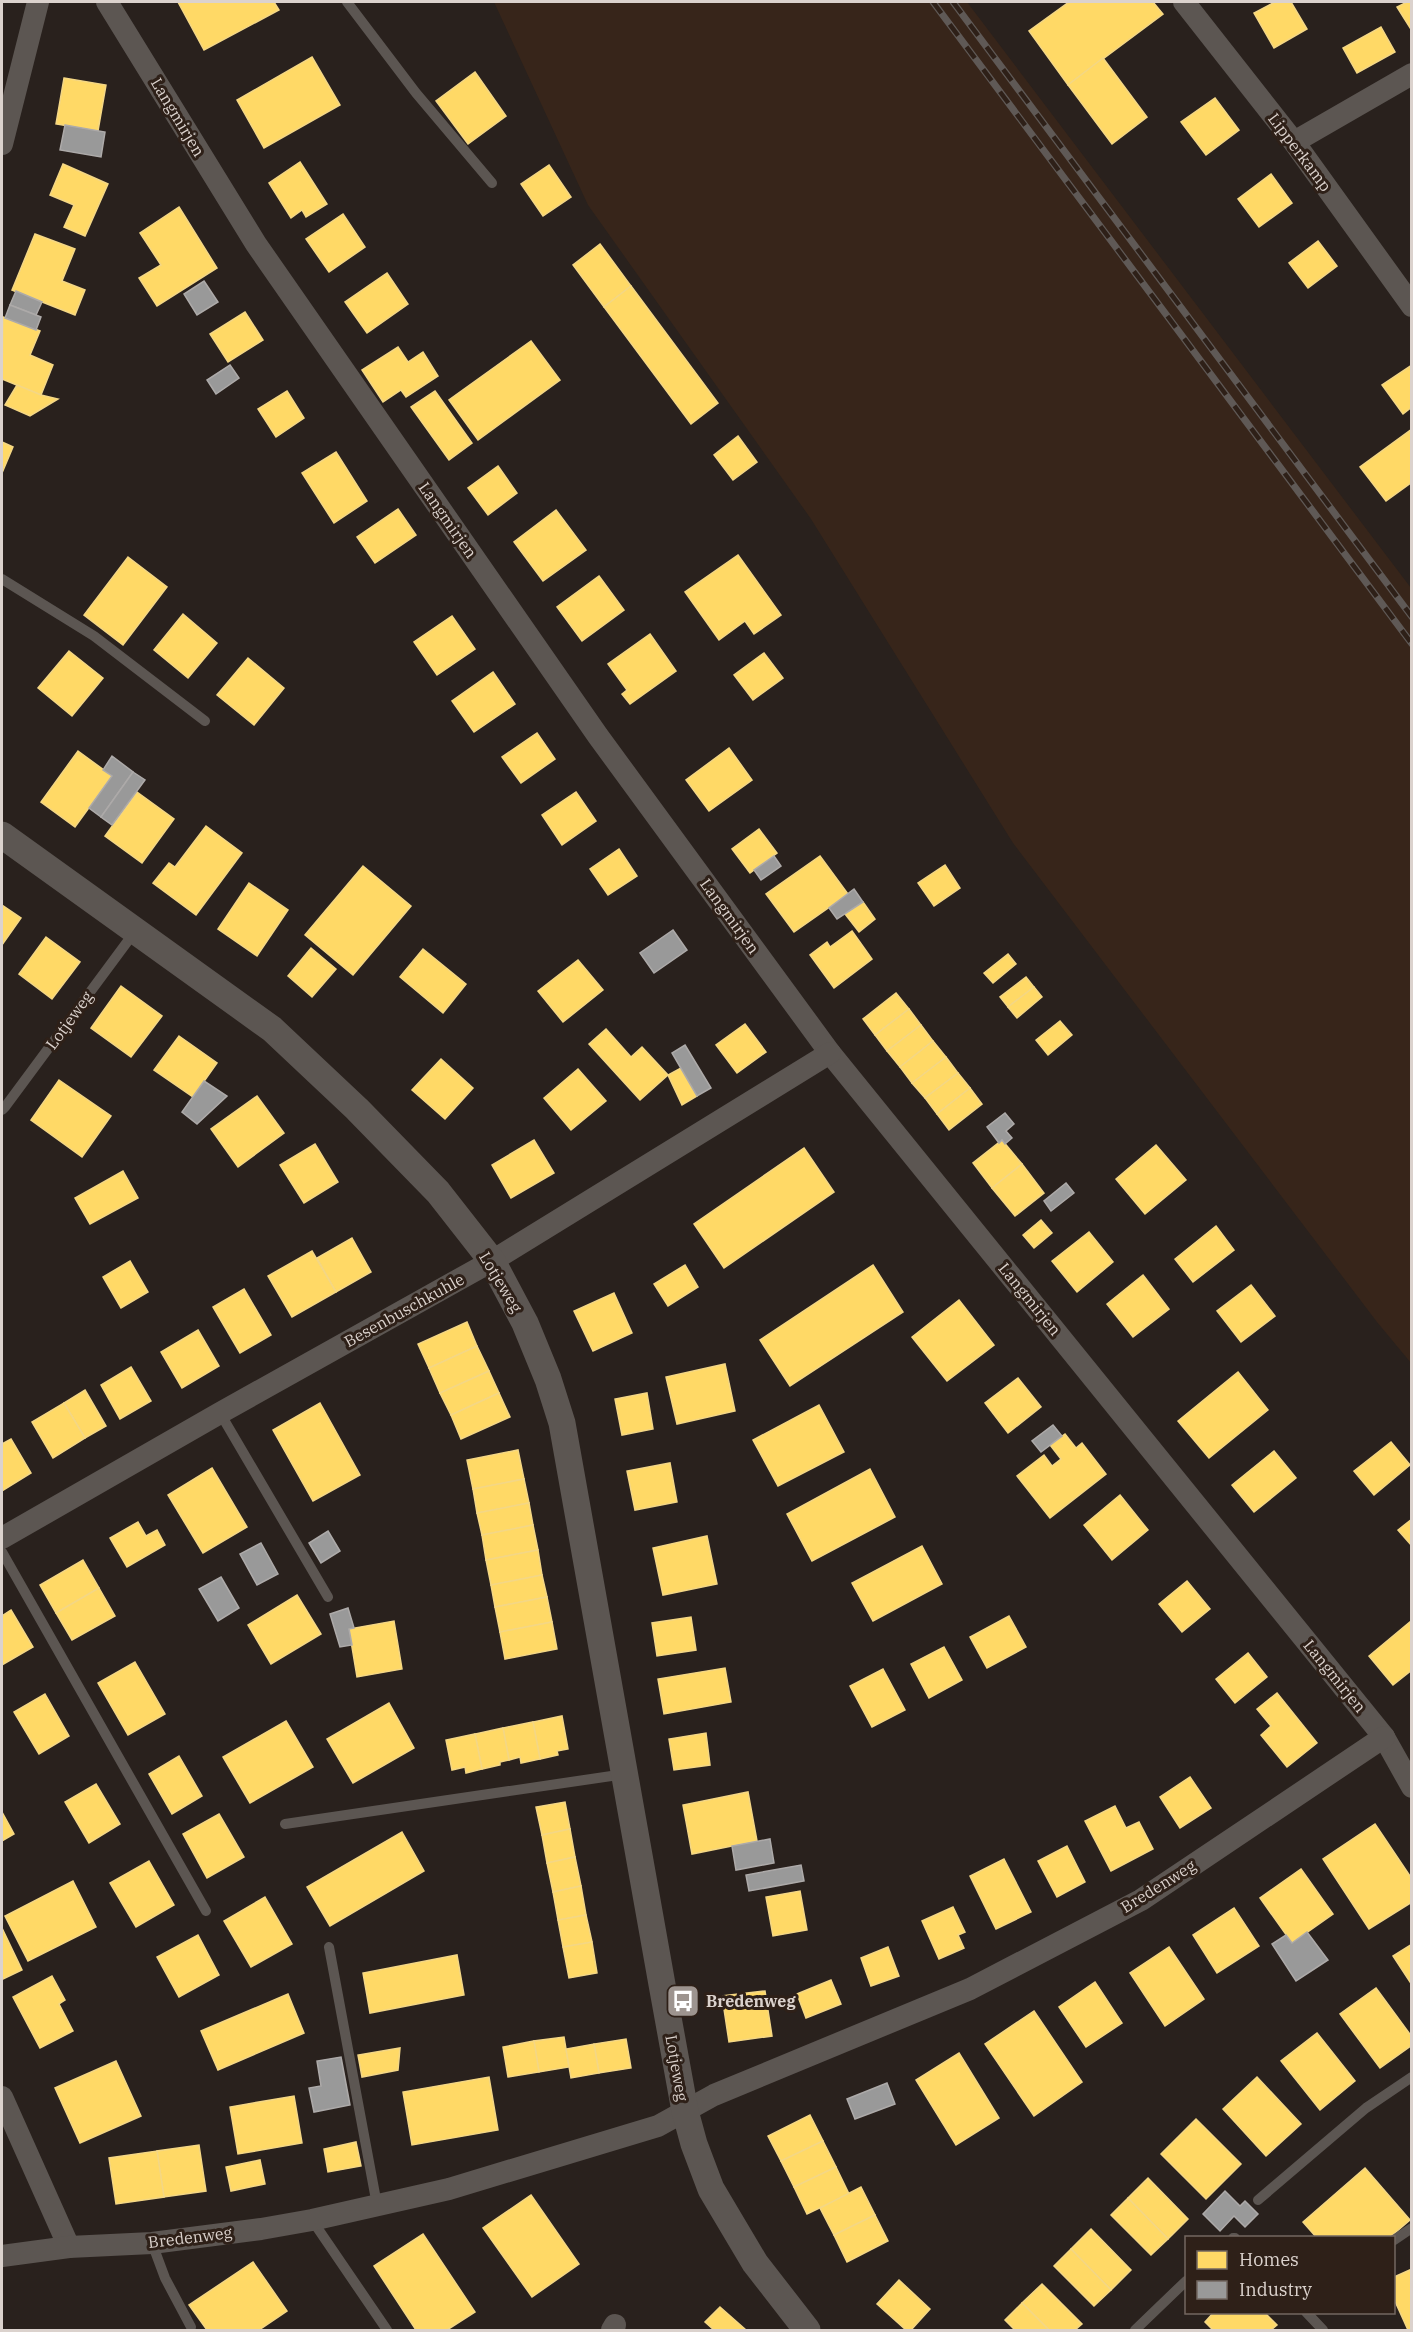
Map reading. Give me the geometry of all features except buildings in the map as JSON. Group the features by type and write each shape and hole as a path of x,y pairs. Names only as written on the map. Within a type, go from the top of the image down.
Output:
{"street":[{"path":"2,144 38,2"},
{"name":"Langmirjen","path":"107,2 256,244 598,736 830,1053 1384,1737 1412,1787"},
{"name":"Lipperkamp","path":"1184,2 1294,142 1412,306"},
{"path":"1294,142 1412,74"},
{"name":"Lotjeweg","path":"2,835 272,1029 438,1192 492,1262 525,1323 548,1379 561,1423 685,2111 694,2144 711,2188 755,2263 807,2331"},
{"name":"Besenbuschkuhle","path":"2,1538 220,1413 492,1262 830,1053"},
{"name":"Bredenweg","path":"2,2256 69,2247 153,2242 261,2229 312,2220 449,2189 658,2126 714,2095 970,1989 1141,1900 1384,1737"},
{"path":"2,2097 69,2247"}],"lane":[{"path":"347,2 416,93 492,183"},
{"path":"2,579 94,636 205,721"},
{"name":"Lotjeweg","path":"2,1110 136,930"},
{"path":"220,1413 328,1597"},
{"path":"2,1552 206,1911"},
{"path":"285,1824 625,1774"},
{"path":"329,1947 377,2205"},
{"path":"1258,2200 1366,2108 1412,2076"},
{"path":"312,2220 387,2331"},
{"path":"1395,2239 1412,2228"},
{"path":"153,2242 165,2278 191,2327"},
{"path":"1135,2331 1185,2283"},
{"path":"1307,2314 1323,2331"}],"shaded area":[{"path":"494,2 967,2 1411,588 1411,1363 1377,1322 1013,843 811,519 588,205"}],"railway":[{"path":"933,2 1412,644"},
{"path":"953,2 1412,617"}],"place":[{"name":"Bredenweg","path":"683,2001"}]}
